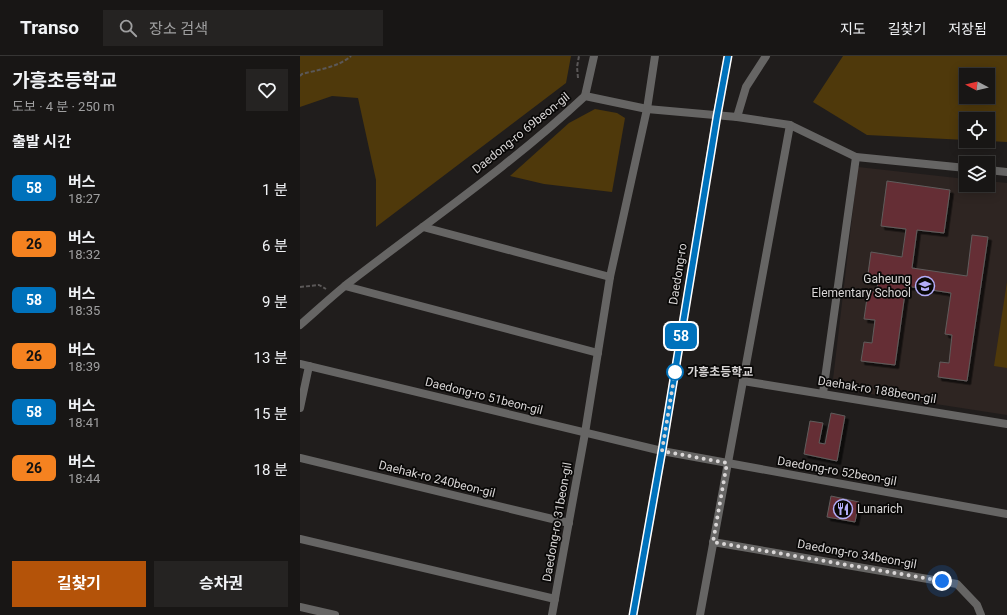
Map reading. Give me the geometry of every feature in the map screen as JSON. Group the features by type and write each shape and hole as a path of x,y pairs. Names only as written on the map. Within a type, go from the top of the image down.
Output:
{"main road":[{"name":"Daedong-ro","path":"633,615 728,56"}],"street":[{"path":"586,96 594,56"},
{"path":"585,433 610,277 647,109 655,56"},
{"path":"737,117 746,87 766,56"},
{"name":"Daedong-ro 69beon-gil","path":"300,325 344,286 423,228 557,123 586,96 647,109 737,117 790,125 856,157"},
{"path":"700,615 790,125"},
{"path":"823,393 856,157 959,167"},
{"path":"995,171 1007,172"},
{"path":"423,228 610,277"},
{"path":"344,286 598,353"},
{"name":"Daedong-ro 51beon-gil","path":"300,364 662,451"},
{"path":"300,408 309,366"},
{"name":"Daehak-ro 188beon-gil","path":"743,381 1007,424"},
{"name":"Daedong-ro 31beon-gil","path":"552,615 585,433"},
{"name":"Daedong-ro 52beon-gil","path":"662,451 1007,514"},
{"name":"Daehak-ro 240beon-gil","path":"300,458 569,523"},
{"path":"300,539 555,599"},
{"name":"Daedong-ro 34beon-gil","path":"713,542 957,584 977,605 981,615"},
{"path":"300,607 335,615"}],"path":[{"path":"300,76 302,74 337,64 351,56"},
{"path":"300,287 319,285 323,286 334,295"}],"shaded area":[{"path":"300,56 571,56 566,83 376,227 376,180 358,98 332,96 300,107"},
{"path":"843,56 1007,56 1007,142 995,141 995,112 959,112 959,140 867,135 813,102"},
{"path":"595,109 617,113 625,118 612,192 544,184 510,176 569,123"},
{"name":"Gaheung Elementary School","path":"858,167 959,178 959,192 995,192 995,182 1007,183 1007,415 832,388"},
{"path":"1007,282 1007,368 994,366"}],"building":[{"path":"887,181 950,190 944,233 917,230 912,268 967,276 972,235 988,237 967,381 938,377 940,362 949,363 952,335 945,334 951,293 906,286 895,365 861,361 864,342 872,343 875,320 864,319 868,291 876,292 878,283 867,281 871,252 902,257 906,229 881,226"},
{"path":"831,413 845,416 837,461 804,454 810,421 823,423 819,443 825,444"},
{"name":"Lunarich","path":"831,496 859,502 855,522 827,517"}],"bus line":[{"name":"58","path":"633,615 728,56"}],"place":[{"name":"Gaheung Elementary School","path":"925,286"},
{"name":"가흥초등학교","path":"675,372"},
{"name":"Lunarich","path":"843,509"}],"route":[{"path":"675,372 662,451 727,463 713,542 942,581"}]}
